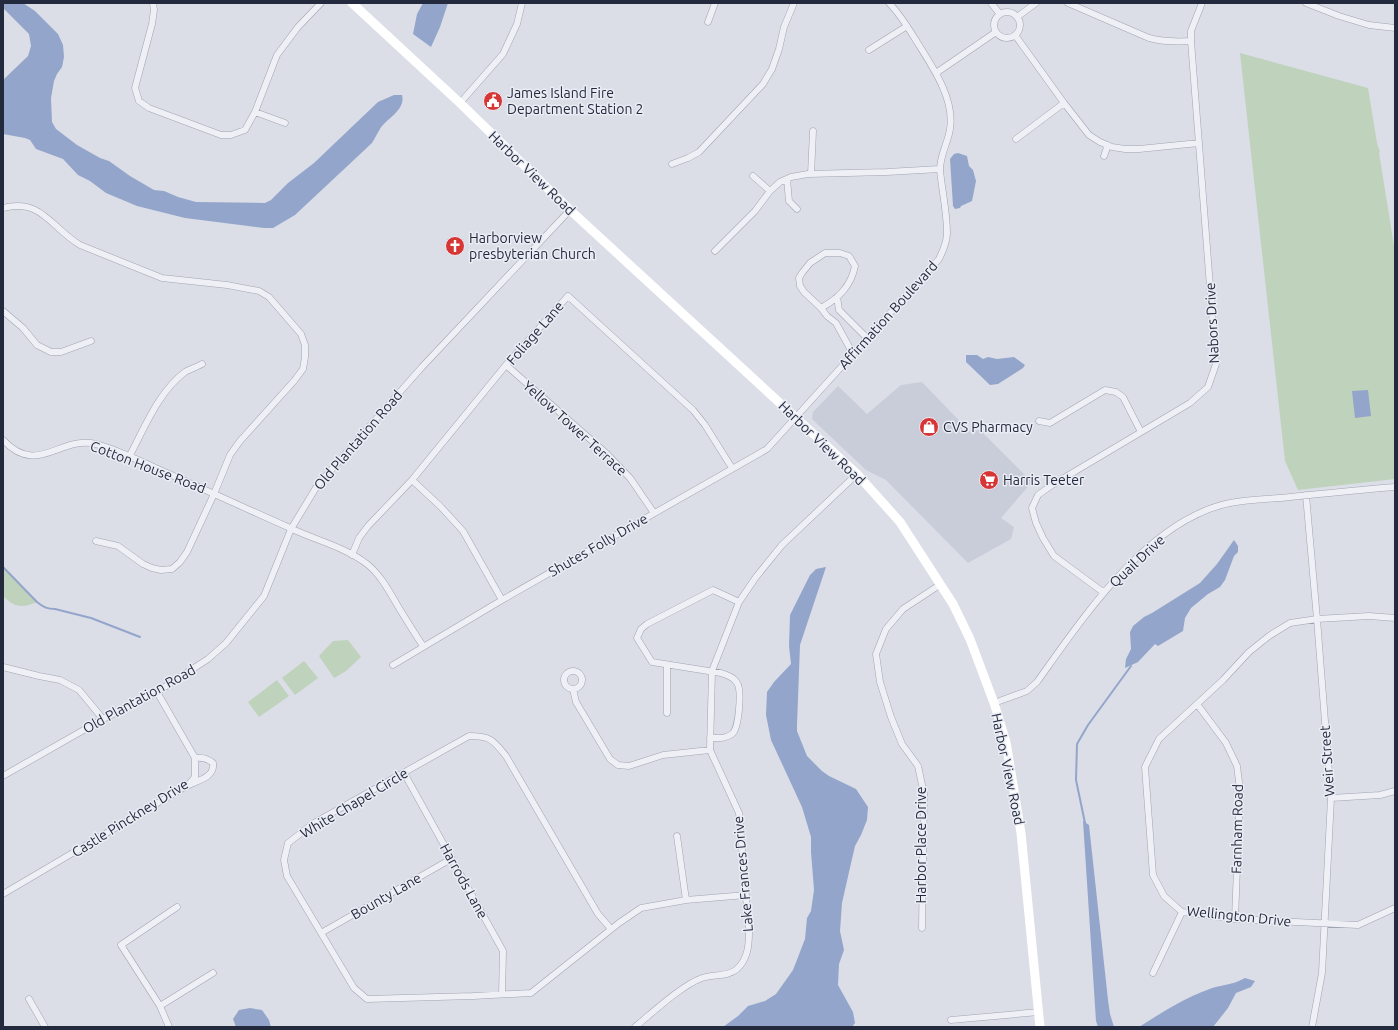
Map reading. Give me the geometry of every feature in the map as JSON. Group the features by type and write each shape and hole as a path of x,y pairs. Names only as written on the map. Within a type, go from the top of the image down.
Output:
{"main road":[{"name":"Harbor View Road","path":"352,3 460,103 570,210 796,416 857,474 900,522 941,584 961,619 994,703 1006,742 1016,794 1021,833 1040,1027"}],"street":[{"path":"153,3 152,24 136,88 139,101 149,108 221,135 231,135 245,130 255,112 277,55 298,27 321,3"},
{"path":"460,103 503,54 517,24 522,3"},
{"path":"708,22 715,3"},
{"path":"672,164 700,152 763,84 772,69 780,49 784,27 794,3"},
{"name":"Affirmation Boulevard","path":"796,416 939,259 945,247 947,234 940,169 941,158 950,129 948,100 936,73 907,26 889,3"},
{"path":"991,3 1000,14"},
{"path":"1017,17 1036,3"},
{"path":"1068,3 1149,38 1174,42 1191,41"},
{"name":"Nabors Drive","path":"1103,592 1054,556 1036,523 1032,508 1038,495 1052,485 1190,403 1208,387 1216,364 1191,41 1193,26 1202,3"},
{"path":"1306,3 1339,16 1369,25 1395,28"},
{"path":"1009,12 1017,17 1019,21 1019,29 1015,35 1005,38 996,32 994,23 1000,14 1009,12"},
{"path":"869,50 907,26"},
{"path":"936,73 996,32"},
{"path":"1015,35 1089,135 1100,142 1125,149 1199,143"},
{"path":"1016,139 1064,103"},
{"path":"255,112 285,123"},
{"path":"812,174 813,131"},
{"path":"1104,156 1108,145"},
{"path":"716,251 755,211 770,191 780,182 791,176 940,169"},
{"path":"753,176 770,191"},
{"path":"787,179 789,201 797,209"},
{"path":"3,208 14,205 26,206 37,210 46,216 69,238 80,245 162,278 226,285 259,291 269,297 301,334 305,345 303,369 240,441 230,455 187,552 180,562 172,569 161,570 152,568 143,564 118,546 96,541"},
{"name":"Old Plantation Road","path":"3,776 103,719 157,692 208,659 226,643 264,596 291,529 317,486 422,367 570,210"},
{"path":"821,308 837,297 849,284 855,266 849,256 840,253 824,253 810,263 802,273 800,278 800,286 827,316 836,323 853,354"},
{"name":"Foliage Lane","path":"352,555 358,538 412,480 506,365 568,296 692,410 705,425 732,468"},
{"path":"837,297 839,310 867,338"},
{"path":"3,311 24,328 37,345 51,352 61,352 91,341"},
{"path":"129,457 158,401 166,390 185,372 202,364"},
{"name":"Yellow Tower Terrace","path":"506,365 607,454 630,478 654,513"},
{"path":"1039,421 1050,423 1104,390 1116,392 1123,398 1142,432"},
{"name":"Shutes Folly Drive","path":"392,665 502,600 767,449 796,416"},
{"name":"Cotton House Road","path":"3,440 14,450 32,456 42,456 76,443 96,444 129,457 352,555 368,565 385,584 423,646"},
{"name":"Lake Frances Drive","path":"635,1027 682,989 701,978 728,973 737,968 745,957 749,946 739,813 710,750 712,671 739,602 756,577 782,545 857,474"},
{"path":"412,480 440,506 463,531 502,600"},
{"name":"Quail Drive","path":"994,703 1027,691 1037,682 1103,592 1122,572 1162,535 1199,513 1229,503 1395,487"},
{"name":"Weir Street","path":"1306,495 1331,798 1322,973 1312,1027"},
{"name":"Harbor Place Drive","path":"922,928 924,794 918,766 902,744 891,717 880,682 876,654 886,629 903,609 941,584"},
{"path":"710,738 725,738 733,734 737,724 740,694 738,683 730,676 712,671 652,662 637,638 641,629 647,624 713,590 739,602"},
{"name":"Wellington Drive","path":"1395,618 1369,616 1317,618 1290,623 1269,636 1248,652 1223,680 1159,739 1145,767 1153,875 1164,896 1182,912 1235,919 1358,925 1395,908"},
{"path":"667,665 667,713"},
{"path":"3,667 60,680 79,690 103,719"},
{"path":"573,689 576,702 610,760 618,765 629,766 663,755 710,750"},
{"path":"157,692 195,758 202,757 213,763 214,767 208,776 188,785"},
{"name":"Farnham Road","path":"1197,704 1226,743 1236,766 1240,790 1235,919"},
{"name":"White Chapel Circle","path":"611,929 598,914 506,756 495,742 483,736 469,736 314,824 288,843 284,860 287,876 354,988 367,998 530,993 611,929 641,908 686,900 746,895"},
{"name":"Castle Pinckney Drive","path":"3,894 188,785 194,777 195,758"},
{"name":"Harrods Lane","path":"404,773 502,951 502,994"},
{"path":"1331,798 1380,795 1395,791"},
{"path":"678,836 686,900"},
{"name":"Bounty Lane","path":"321,933 451,859"},
{"path":"169,1027 160,1006 121,945 177,907"},
{"path":"1153,973 1182,912"},
{"path":"160,1006 213,973"},
{"path":"29,999 45,1027"},
{"path":"951,1020 1039,1012"}],"shaded area":[{"path":"922,382 973,435 977,430 980,430 1032,482 1001,518 1014,527 1011,539 968,563 886,480 866,470 812,419 813,412 838,386 867,414 901,385"}],"green space":[{"path":"1240,53 1368,88 1377,143 1380,152 1395,252 1395,479 1298,490 1285,461"},
{"path":"3,567 37,602 19,606 11,603 3,596"},
{"path":"348,640 361,657 346,671 334,678 319,656 333,641"},
{"path":"304,661 318,678 295,695 282,678"},
{"path":"277,680 289,696 259,717 248,702"}],"water":[{"path":"3,3 23,3 35,11 58,34 63,45 64,57 62,67 54,81 51,98 52,122 56,129 77,145 100,158 109,161 130,176 154,190 164,191 196,202 265,203 271,200 288,183 314,163 378,102 394,95 402,95 401,105 395,114 383,125 372,143 295,215 273,228 185,218 137,206 106,193 90,181 78,175 63,159 36,149 30,140 3,134 3,80 28,56 31,46 29,34 4,9"},
{"path":"423,3 448,3 431,47 413,34 417,14"},
{"path":"958,153 967,156 969,166 973,170 976,181 972,201 961,206 960,208 955,209 953,206 950,159 954,154"},
{"path":"966,355 977,355 983,359 988,357 997,359 1014,357 1025,365 1023,368 998,384 990,385 966,362"},
{"path":"1368,390 1371,416 1355,418 1352,391"},
{"path":"1234,540 1238,546 1238,552 1234,556 1225,580 1220,587 1208,594 1191,608 1185,618 1183,631 1158,646 1155,644 1138,662 1125,668 1126,659 1131,649 1130,632 1133,626 1144,617 1200,583 1217,564"},
{"path":"826,567 800,645 797,731 807,756 829,776 856,789 868,807 867,820 855,846 842,903 840,931 844,950 839,964 838,985 853,1012 855,1023 852,1027 723,1027 738,1016 748,1006 765,1001 776,994 793,970 805,939 807,918 811,911 814,890 811,837 802,807 771,740 766,715 767,692 791,664 789,646 790,615 810,575 816,569"},
{"path":"1083,821 1089,825 1108,1000 1114,1027 1098,1027 1096,1021"},
{"path":"1245,978 1255,981 1251,987 1236,993 1228,1008 1213,1027 1139,1027 1189,998 1212,988"},
{"path":"250,1008 262,1010 269,1020 271,1027 236,1027 233,1019 239,1010"}],"waterway":[{"path":"3,567 37,602 43,606 91,618 140,637"},
{"path":"1085,823 1076,780 1077,744 1088,725 1131,666"}],"place":[{"name":"James Island Fire Department Station 2","path":"493,101"},
{"name":"Harborview presbyterian Church","path":"455,246"},
{"name":"CVS Pharmacy","path":"929,427"},
{"name":"Harris Teeter","path":"989,480"}]}
